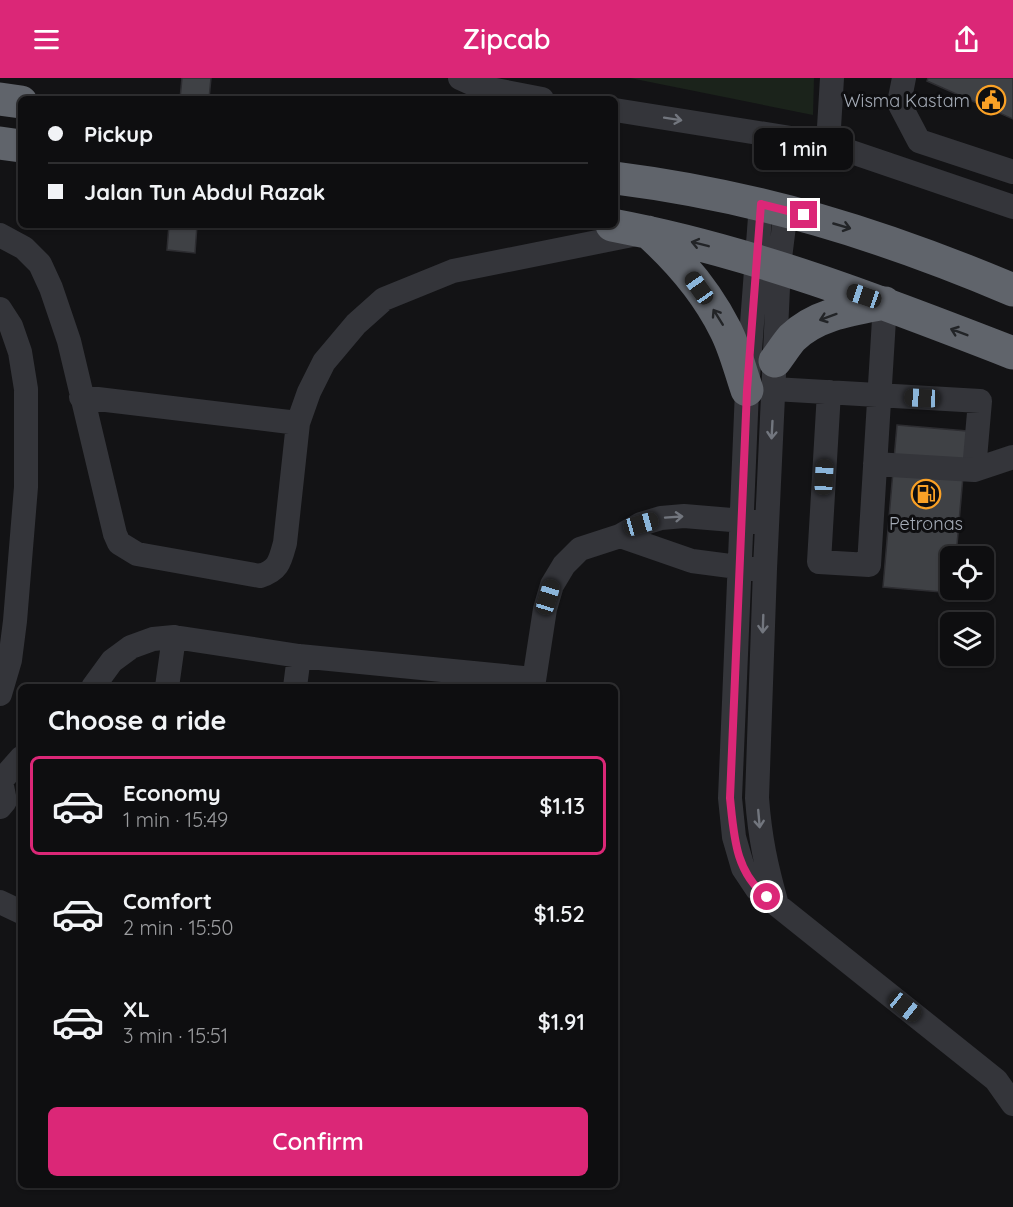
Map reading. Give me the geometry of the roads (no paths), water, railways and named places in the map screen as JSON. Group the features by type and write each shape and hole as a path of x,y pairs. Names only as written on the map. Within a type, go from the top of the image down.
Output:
{"highway":[{"path":"0,99 18,102"},
{"path":"0,143 18,146"},
{"path":"618,178 734,197 774,207 858,231 934,257 1013,290"},
{"path":"618,226 768,263 885,303 1013,353"},
{"path":"648,232 689,274 725,328 732,346 765,380 792,338 806,327 846,310 885,303"}],"street":[{"path":"460,78 480,87 526,96"},
{"path":"828,144 832,78"},
{"path":"904,78 899,103 919,141 1013,172"},
{"path":"618,110 828,144 1013,207"},
{"path":"774,207 768,263 765,380 767,522 757,798 765,864 777,905"},
{"path":"0,235 24,248 40,264 51,288 69,341 81,397 119,543 137,554 260,576 272,572 280,561 285,543 298,423 309,392 324,362 356,324 384,299 453,271 648,232"},
{"path":"768,263 765,380 741,521 739,567 731,808 734,837 743,868 757,889 996,1080 1013,1104"},
{"path":"829,392 819,562 869,565 885,303"},
{"path":"0,309 11,326 20,352 26,389 26,487 15,621 10,660 0,694"},
{"path":"765,380 829,392 980,401 974,470"},
{"path":"81,397 298,423"},
{"path":"876,464 974,470 1013,457"},
{"path":"95,684 112,661 131,647 153,639 174,637 299,656 403,677 533,683 545,609 552,585 564,564 580,549 620,536 641,524 661,518 684,516 767,522"},
{"path":"620,536 692,561 765,570"},
{"path":"167,684 174,637"},
{"path":"295,684 299,656"},
{"path":"0,807 5,801 1,781 18,761"},
{"path":"0,902 18,911"}],"place":[{"name":"Wisma Kastam","path":"991,100"},
{"name":"Petronas","path":"926,494"}]}
